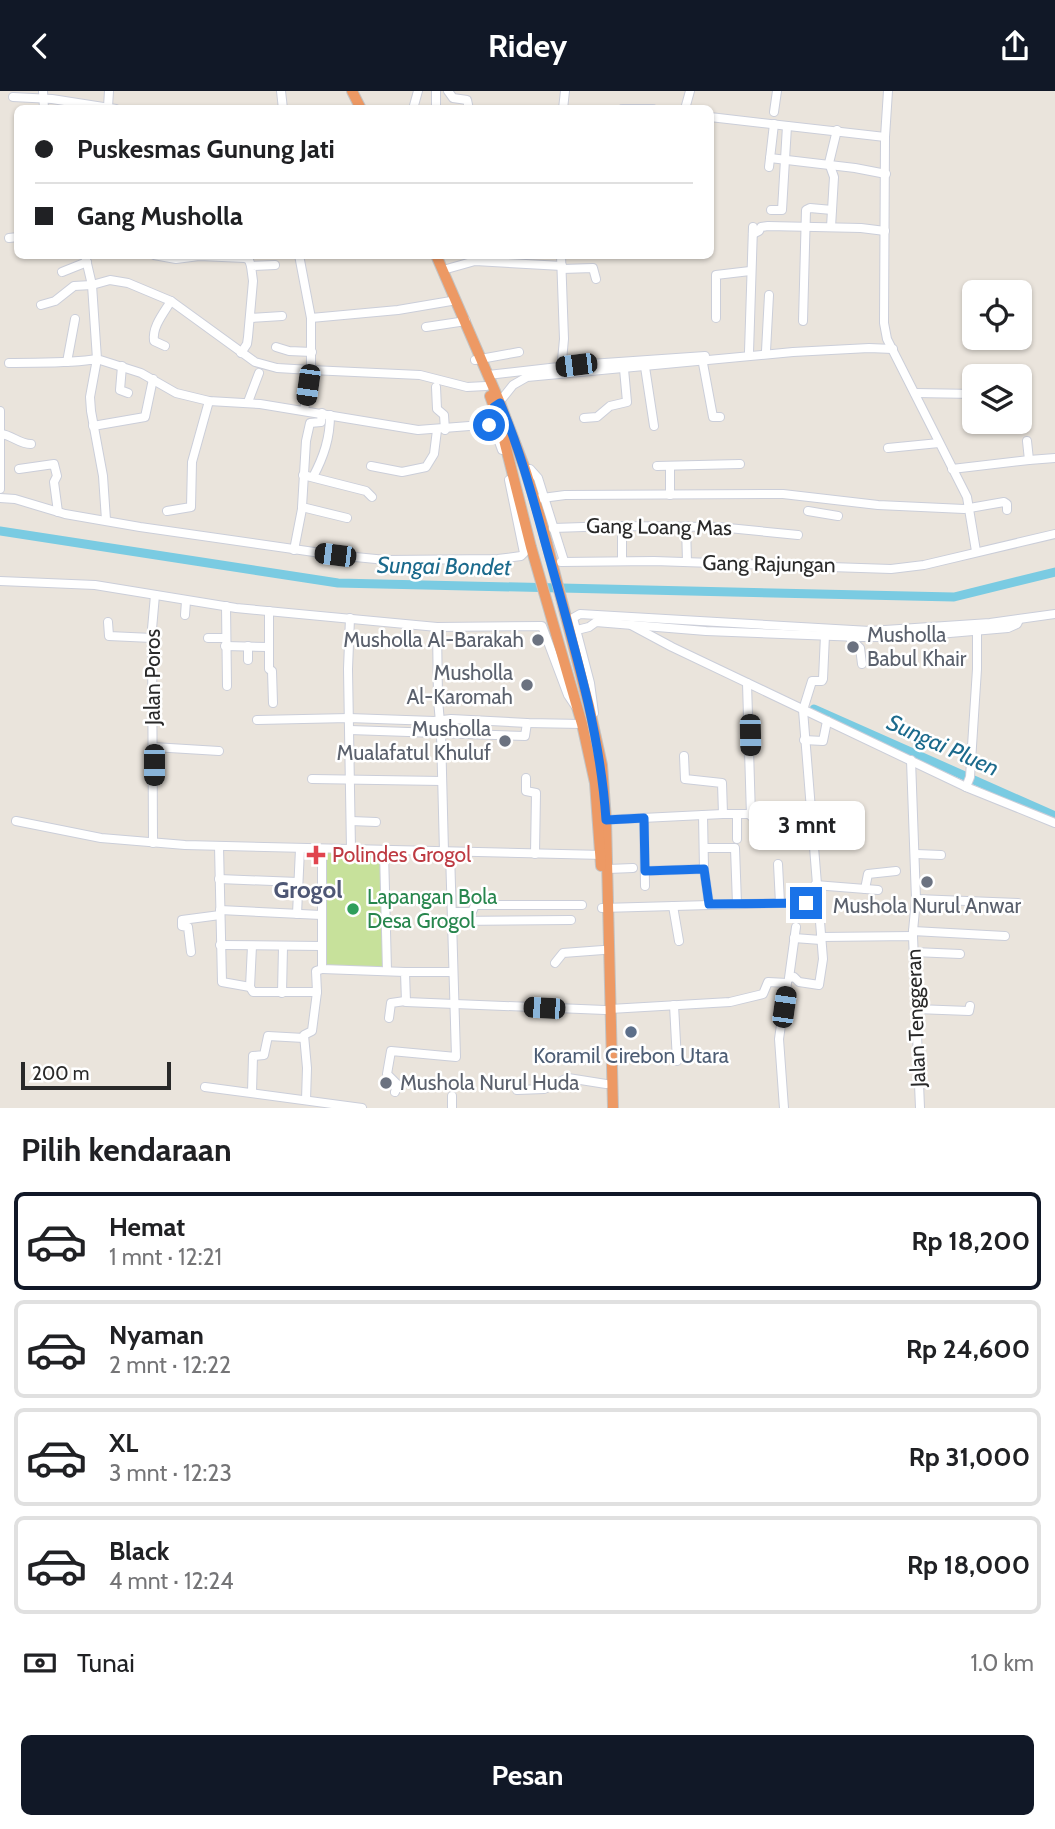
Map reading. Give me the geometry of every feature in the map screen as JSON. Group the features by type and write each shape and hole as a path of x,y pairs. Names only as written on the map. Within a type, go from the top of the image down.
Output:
{"highway":[{"path":"433,259 444,276 451,301 463,322"},
{"path":"438,259 497,405 539,498 559,563 603,820 607,1006"},
{"path":"497,405 496,424 579,708 587,721"},
{"path":"604,855 608,869 603,950 613,1108"},
{"path":"607,1108 609,1040"}],"street":[{"path":"448,91 453,97 467,100 468,105"},
{"path":"774,112 777,91"},
{"path":"886,91 884,323 890,344 967,497 976,551"},
{"path":"13,97 44,95 96,105"},
{"path":"714,117 885,137"},
{"path":"774,124 769,162 784,160 886,174"},
{"path":"771,210 782,210 787,125"},
{"path":"831,227 834,177 830,166 837,130"},
{"path":"803,321 807,208 832,210"},
{"path":"749,352 753,230 759,231 761,227 806,226 885,231"},
{"path":"62,272 86,259 92,285 97,359 90,397 103,476 106,520"},
{"path":"241,353 247,344 253,281 246,259"},
{"path":"300,259 311,318 312,352 304,410"},
{"path":"444,276 473,259"},
{"path":"484,259 562,268 593,268 596,279"},
{"path":"561,259 564,339 562,370"},
{"path":"251,267 275,265"},
{"path":"716,318 716,275 750,271"},
{"path":"41,305 55,301 74,286 115,280 128,283 170,303 241,353 267,366 310,372 420,375 467,387 562,370 890,344"},
{"path":"766,351 769,295"},
{"path":"311,318 398,310 451,301"},
{"path":"165,346 154,341 153,337 157,324 170,303"},
{"path":"250,318 282,316"},
{"path":"67,362 75,319"},
{"path":"426,327 463,322"},
{"path":"627,365 645,367 749,352 869,346"},
{"path":"276,347 289,351 312,352"},
{"path":"478,359 519,352"},
{"path":"0,498 106,520 294,550 386,560 498,559 524,553 496,424 441,430 402,429 304,410 248,402 209,401 176,393 153,379 97,359 9,363"},
{"path":"702,360 713,417 720,417"},
{"path":"584,418 597,417 610,406 627,402 627,365"},
{"path":"122,366 120,390 128,393"},
{"path":"645,367 654,426"},
{"path":"497,405 517,381 562,370"},
{"path":"248,402 259,373"},
{"path":"93,426 145,417 153,379"},
{"path":"371,466 402,471 426,467 434,454 444,415 437,409 436,387"},
{"path":"915,393 962,394"},
{"path":"167,511 191,508 192,462 209,401"},
{"path":"0,489 1,411"},
{"path":"294,550 302,509 303,475 310,425 312,422 321,422 326,414"},
{"path":"313,477 330,434 326,414"},
{"path":"1,434 31,444"},
{"path":"1027,441 1029,460"},
{"path":"888,448 939,443"},
{"path":"952,469 1055,458"},
{"path":"19,469 54,464 58,512"},
{"path":"657,466 740,464"},
{"path":"670,465 670,495"},
{"path":"303,475 366,491 372,497"},
{"path":"559,563 553,528 539,498 783,494 887,506 970,509 1004,502 1007,504 1007,510"},
{"path":"823,514 826,499"},
{"path":"302,509 347,518"},
{"path":"808,511 838,516"},
{"path":"622,526 622,561"},
{"path":"687,526 687,562"},
{"name":"Gang Loang Mas","path":"553,528 765,528 798,535"},
{"name":"Gang Rajungan","path":"559,563 687,562 891,569 924,565 1055,534"},
{"path":"0,581 95,585 226,606 437,627 542,626 570,701 579,708"},
{"name":"Jalan Poros","path":"153,843 152,638 155,595"},
{"path":"185,615 186,601"},
{"path":"226,606 227,686"},
{"path":"269,611 268,647 273,703"},
{"path":"257,720 349,718 527,723 587,721 594,703 573,618 587,613 721,624 870,631 1018,620 1055,614"},
{"path":"350,618 351,850"},
{"path":"577,630 596,627 600,623 706,631 849,637 903,636 1014,626 1018,620"},
{"path":"108,622 109,636 152,638"},
{"path":"631,625 747,683 804,708 827,722 1055,823"},
{"path":"395,1092 397,1084 387,1074 391,1051 455,1058 452,917 442,781 437,627"},
{"path":"968,784 977,669 977,630"},
{"path":"796,927 789,978 794,977 799,982 818,985 822,964 821,939 804,740 804,708 812,681 823,679 825,635"},
{"path":"849,637 860,647 862,664"},
{"path":"208,638 268,647"},
{"path":"248,646 248,660"},
{"path":"747,683 751,816"},
{"path":"804,740 823,741 827,722"},
{"path":"349,730 525,736 527,723"},
{"path":"153,747 219,751"},
{"path":"684,756 684,778 722,783 723,814"},
{"path":"911,760 916,854 913,934 1004,936"},
{"path":"526,778 526,791 536,793 536,854"},
{"path":"312,779 442,781"},
{"path":"603,820 723,814 751,816 828,809 846,816 858,816"},
{"path":"703,815 704,869 709,904"},
{"path":"737,815 737,839"},
{"path":"644,818 645,886"},
{"path":"16,821 101,838 153,843 322,850 604,855"},
{"path":"351,821 376,822"},
{"path":"219,846 222,982 250,987 254,992 317,992"},
{"path":"705,848 735,848 737,904"},
{"path":"297,914 300,849"},
{"path":"321,969 322,850"},
{"path":"384,851 387,971"},
{"path":"916,854 941,855"},
{"path":"778,864 780,903"},
{"path":"608,869 633,868"},
{"path":"645,871 704,869"},
{"path":"865,889 869,874 896,871"},
{"path":"219,880 298,882"},
{"path":"816,885 878,891"},
{"path":"916,899 1018,903"},
{"path":"605,908 817,902"},
{"path":"452,917 472,912 475,905 582,905"},
{"path":"673,906 680,941"},
{"path":"191,952 188,927 182,926 182,920 220,913 321,915"},
{"path":"452,917 571,920"},
{"name":"Jalan Tenggeran","path":"794,938 913,934 920,1108"},
{"path":"220,945 321,946"},
{"path":"250,987 252,946"},
{"path":"282,993 283,947"},
{"path":"555,963 563,953 603,950"},
{"path":"914,953 960,954"},
{"path":"306,1100 304,1038 305,1034 312,1031 317,992 316,971 453,972"},
{"path":"404,972 405,1001"},
{"path":"389,1018 391,1003 405,1001 454,1004 674,1005 736,1001 763,995 768,982 787,984 779,1039 784,1108"},
{"path":"674,1005 677,1061"},
{"path":"916,1009 969,1011 970,1006"},
{"path":"255,1094 253,1056 264,1055 268,1036 304,1038"},
{"path":"517,1090 544,1089 568,1078 606,1084"},
{"path":"205,1087 362,1108"},
{"path":"452,1108 453,1096"},
{"path":"290,1100 306,1100 333,1106"}],"green space":[{"name":"Lapangan Bola Desa Grogol","path":"324,851 383,852 383,967 323,966"}],"waterway":[{"name":"Sungai Bondet","path":"0,531 338,583 954,597 1055,572"},
{"name":"Sungai Pluen","path":"814,709 1055,816"}],"place":[{"name":"Musholla Al-Barakah","path":"538,640"},
{"name":"Musholla Babul Khair","path":"853,647"},
{"name":"Musholla Al-Karomah","path":"527,685"},
{"name":"Musholla Mualafatul Khuluf","path":"505,741"},
{"name":"Polindes Grogol","path":"316,855"},
{"name":"Mushola Nurul Anwar","path":"927,882"},
{"name":"Lapangan Bola Desa Grogol","path":"353,909"},
{"name":"Koramil Cirebon Utara","path":"631,1032"},
{"name":"Mushola Nurul Huda","path":"386,1083"}],"district":[{"name":"Grogol","path":"308,890"}],"route":[{"path":"489,425 500,424 494,407 500,403 533,493 579,662 601,765 606,820 644,818 645,871 704,869 709,904 806,903"}]}
